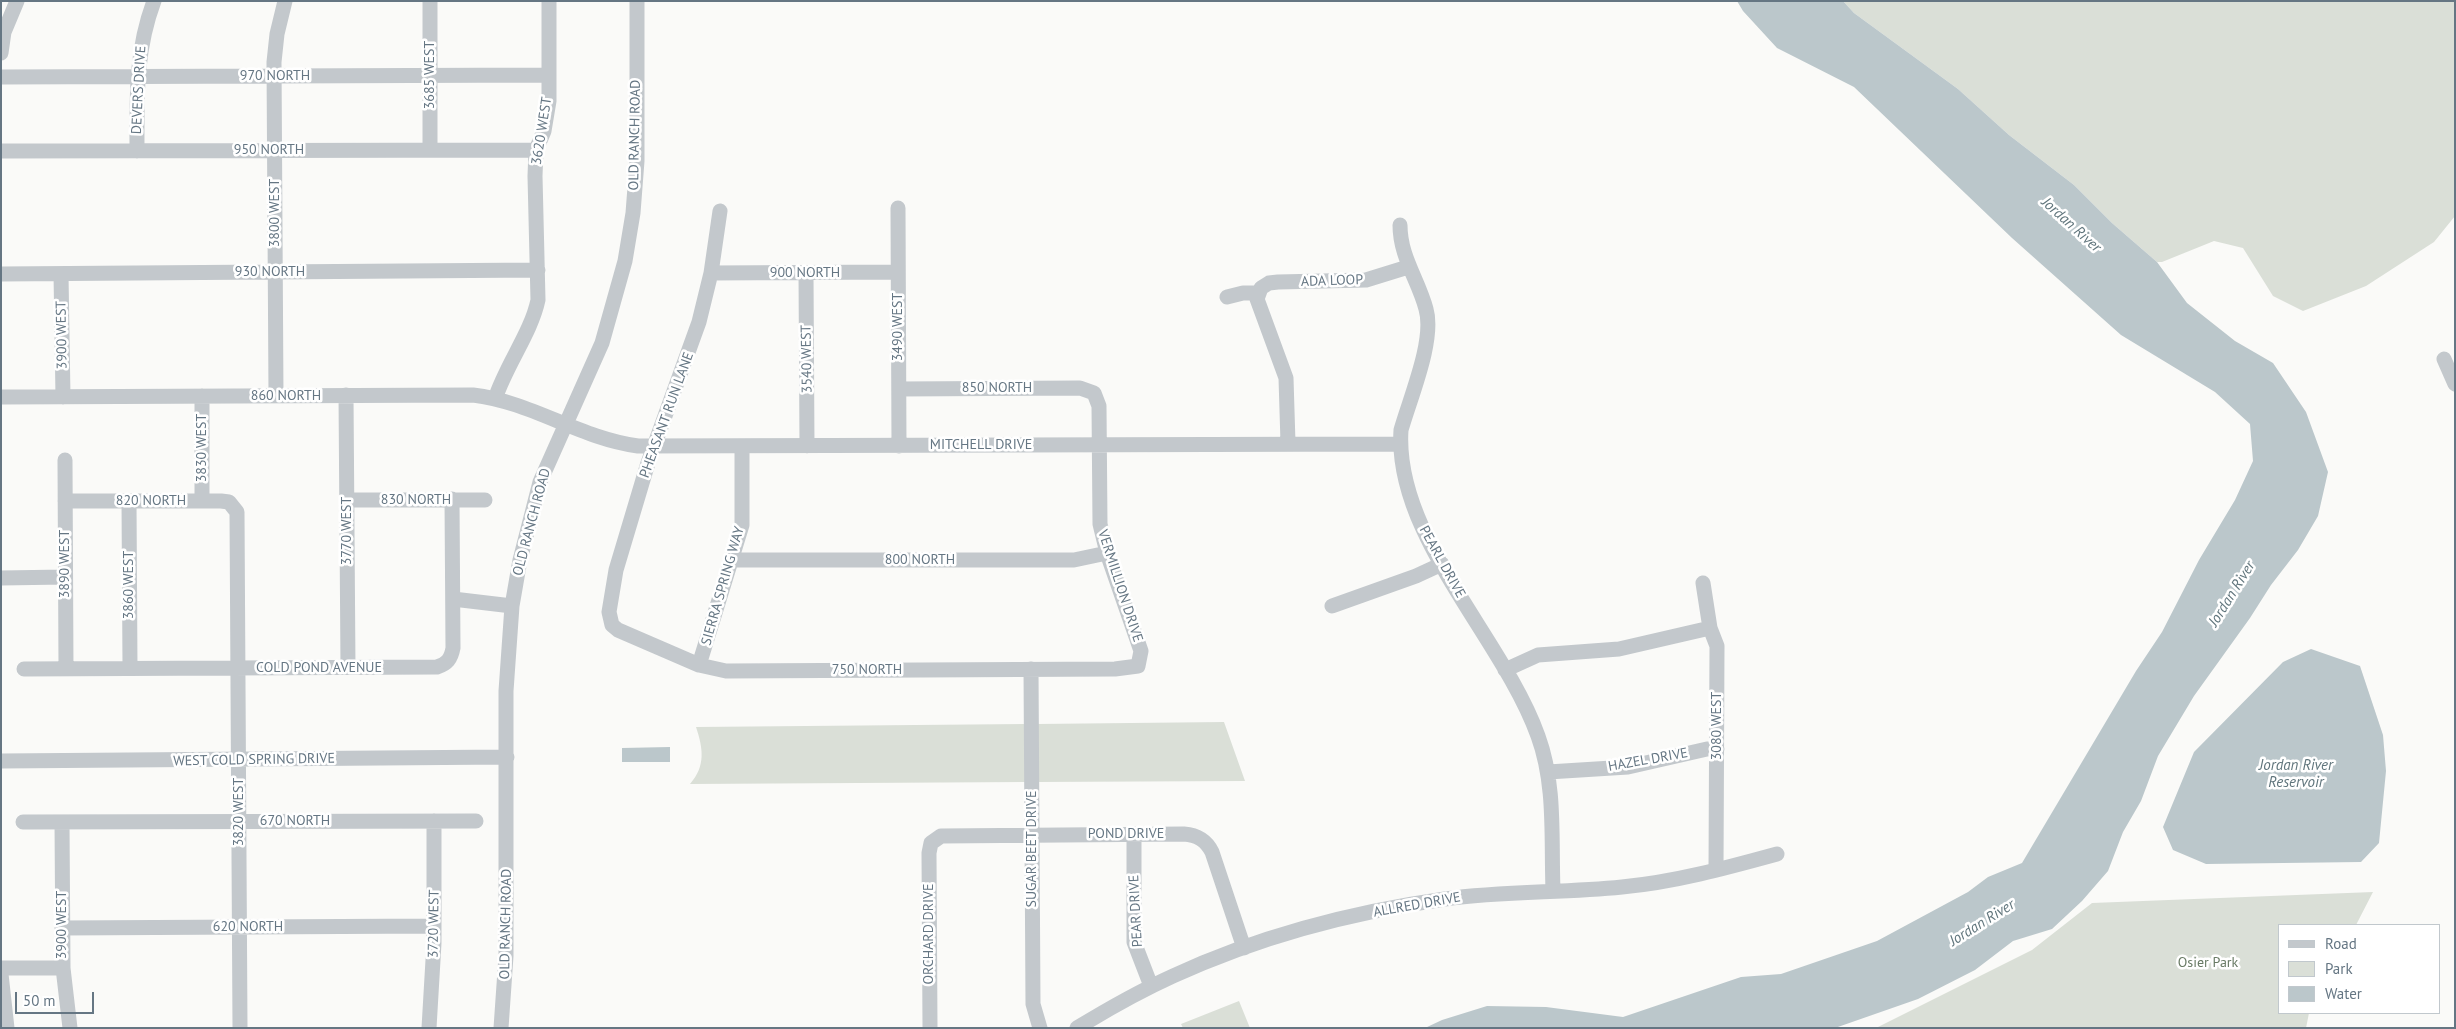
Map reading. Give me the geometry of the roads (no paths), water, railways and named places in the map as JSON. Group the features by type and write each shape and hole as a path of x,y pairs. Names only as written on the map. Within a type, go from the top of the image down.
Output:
{"street":[{"path":"1,53 3,32 17,1"},
{"name":"DEVERS DRIVE","path":"137,151 137,76 143,34 154,1"},
{"name":"3800 WEST","path":"276,396 274,76 276,41 285,1"},
{"name":"3685 WEST","path":"430,1 430,149"},
{"name":"3620 WEST","path":"495,398 503,375 536,307 538,230 536,215 536,150 544,131 549,101 549,1"},
{"name":"OLD RANCH ROAD","path":"501,1028 507,940 507,674 512,606 520,560 540,482 602,344 629,242 636,161 637,1"},
{"name":"970 NORTH","path":"1,77 549,75"},
{"name":"950 NORTH","path":"1,151 536,150"},
{"name":"3490 WEST","path":"898,208 899,446"},
{"name":"PHEASANT RUN LANE","path":"609,618 609,607 616,570 654,447 692,348 711,273 720,211"},
{"name":"PEARL DRIVE","path":"1400,225 1402,248 1426,310 1429,331 1401,430 1400,444 1404,475 1410,498 1442,564 1505,670 1532,720 1548,772 1552,890"},
{"name":"ADA LOOP","path":"1227,297 1244,293 1258,293 1261,288 1270,283 1366,280 1408,267"},
{"name":"930 NORTH","path":"1,274 538,270"},
{"name":"3540 WEST","path":"806,272 807,446"},
{"name":"900 NORTH","path":"711,273 898,272"},
{"name":"3900 WEST","path":"61,274 62,397"},
{"path":"1258,293 1259,303 1286,378 1288,443"},
{"path":"2444,359 2455,384"},
{"name":"850 NORTH","path":"899,389 1080,388 1094,394"},
{"name":"VERMILLION DRIVE","path":"1094,394 1099,401 1100,524 1107,552 1141,652 1138,666"},
{"name":"3770 WEST","path":"346,395 348,667"},
{"name":"860 NORTH","path":"1,397 462,395 495,398 565,424"},
{"name":"3830 WEST","path":"202,396 202,501"},
{"name":"MITCHELL DRIVE","path":"565,424 614,443 654,447 1400,444"},
{"name":"SIERRA SPRING WAY","path":"699,665 742,525 742,446"},
{"name":"3890 WEST","path":"65,460 66,669"},
{"name":"COLD POND AVENUE","path":"24,669 444,665 452,655 453,648 452,499"},
{"name":"830 NORTH","path":"347,500 485,500"},
{"name":"3860 WEST","path":"129,501 130,668"},
{"name":"820 NORTH","path":"65,502 221,501 229,502 235,507"},
{"name":"3820 WEST","path":"235,507 237,517 240,1028"},
{"name":"800 NORTH","path":"732,560 1074,560 1107,552"},
{"path":"1332,606 1416,576 1442,564"},
{"path":"1,578 66,577"},
{"name":"3080 WEST","path":"1703,583 1710,628 1717,646 1716,870"},
{"path":"453,599 512,606"},
{"name":"750 NORTH","path":"609,618 612,625 618,630 699,665 714,669 739,671 1115,669 1138,666"},
{"path":"1505,670 1538,655 1614,650 1710,628"},
{"name":"SUGAR BEET DRIVE","path":"1031,669 1033,1004 1040,1028"},
{"name":"HAZEL DRIVE","path":"1548,772 1628,766 1707,749 1717,749"},
{"name":"WEST COLD SPRING DRIVE","path":"1,761 507,757"},
{"name":"3720 WEST","path":"429,1028 434,926 434,821"},
{"name":"670 NORTH","path":"23,822 476,821"},
{"name":"3900 WEST","path":"62,822 63,968 70,1028"},
{"name":"PEAR DRIVE","path":"1134,834 1134,942 1151,986"},
{"name":"POND DRIVE","path":"933,840 945,835 1190,834 1205,842 1212,852 1244,948"},
{"name":"ORCHARD DRIVE","path":"930,1028 929,854 933,840"},
{"name":"ALLRED DRIVE","path":"1077,1028 1151,986 1244,948 1322,924 1412,904 1484,895 1644,884 1716,870 1777,854"},
{"name":"620 NORTH","path":"62,928 434,926"},
{"path":"1,968 63,968"},
{"path":"1,974 7,1028"}],"water":[{"name":"Jordan River","path":"1737,1 1843,1 1854,13 1958,89 2009,135 2074,185 2112,223 2157,262 2187,303 2235,341 2273,363 2306,412 2328,472 2318,516 2298,550 2271,585 2250,618 2194,696 2158,756 2141,801 2123,832 2108,871 2082,901 2052,929 2013,941 1975,970 1918,999 1835,1028 1425,1028 1442,1020 1487,1006 1546,1007 1623,1017 1741,977 1781,974 1877,941 1968,892 1988,877 2022,863 2136,671 2162,632 2199,560 2235,500 2253,461 2250,424 2215,392 2121,335 2012,238 1854,87 1777,48 1743,11"},
{"name":"Jordan River Reservoir","path":"2311,649 2360,666 2383,735 2386,771 2379,843 2361,862 2206,864 2173,850 2163,827 2194,752 2283,662"},
{"path":"670,747 670,762 622,762 622,748"}],"park label":[{"name":"Osier Park","path":"2208,963"}]}
